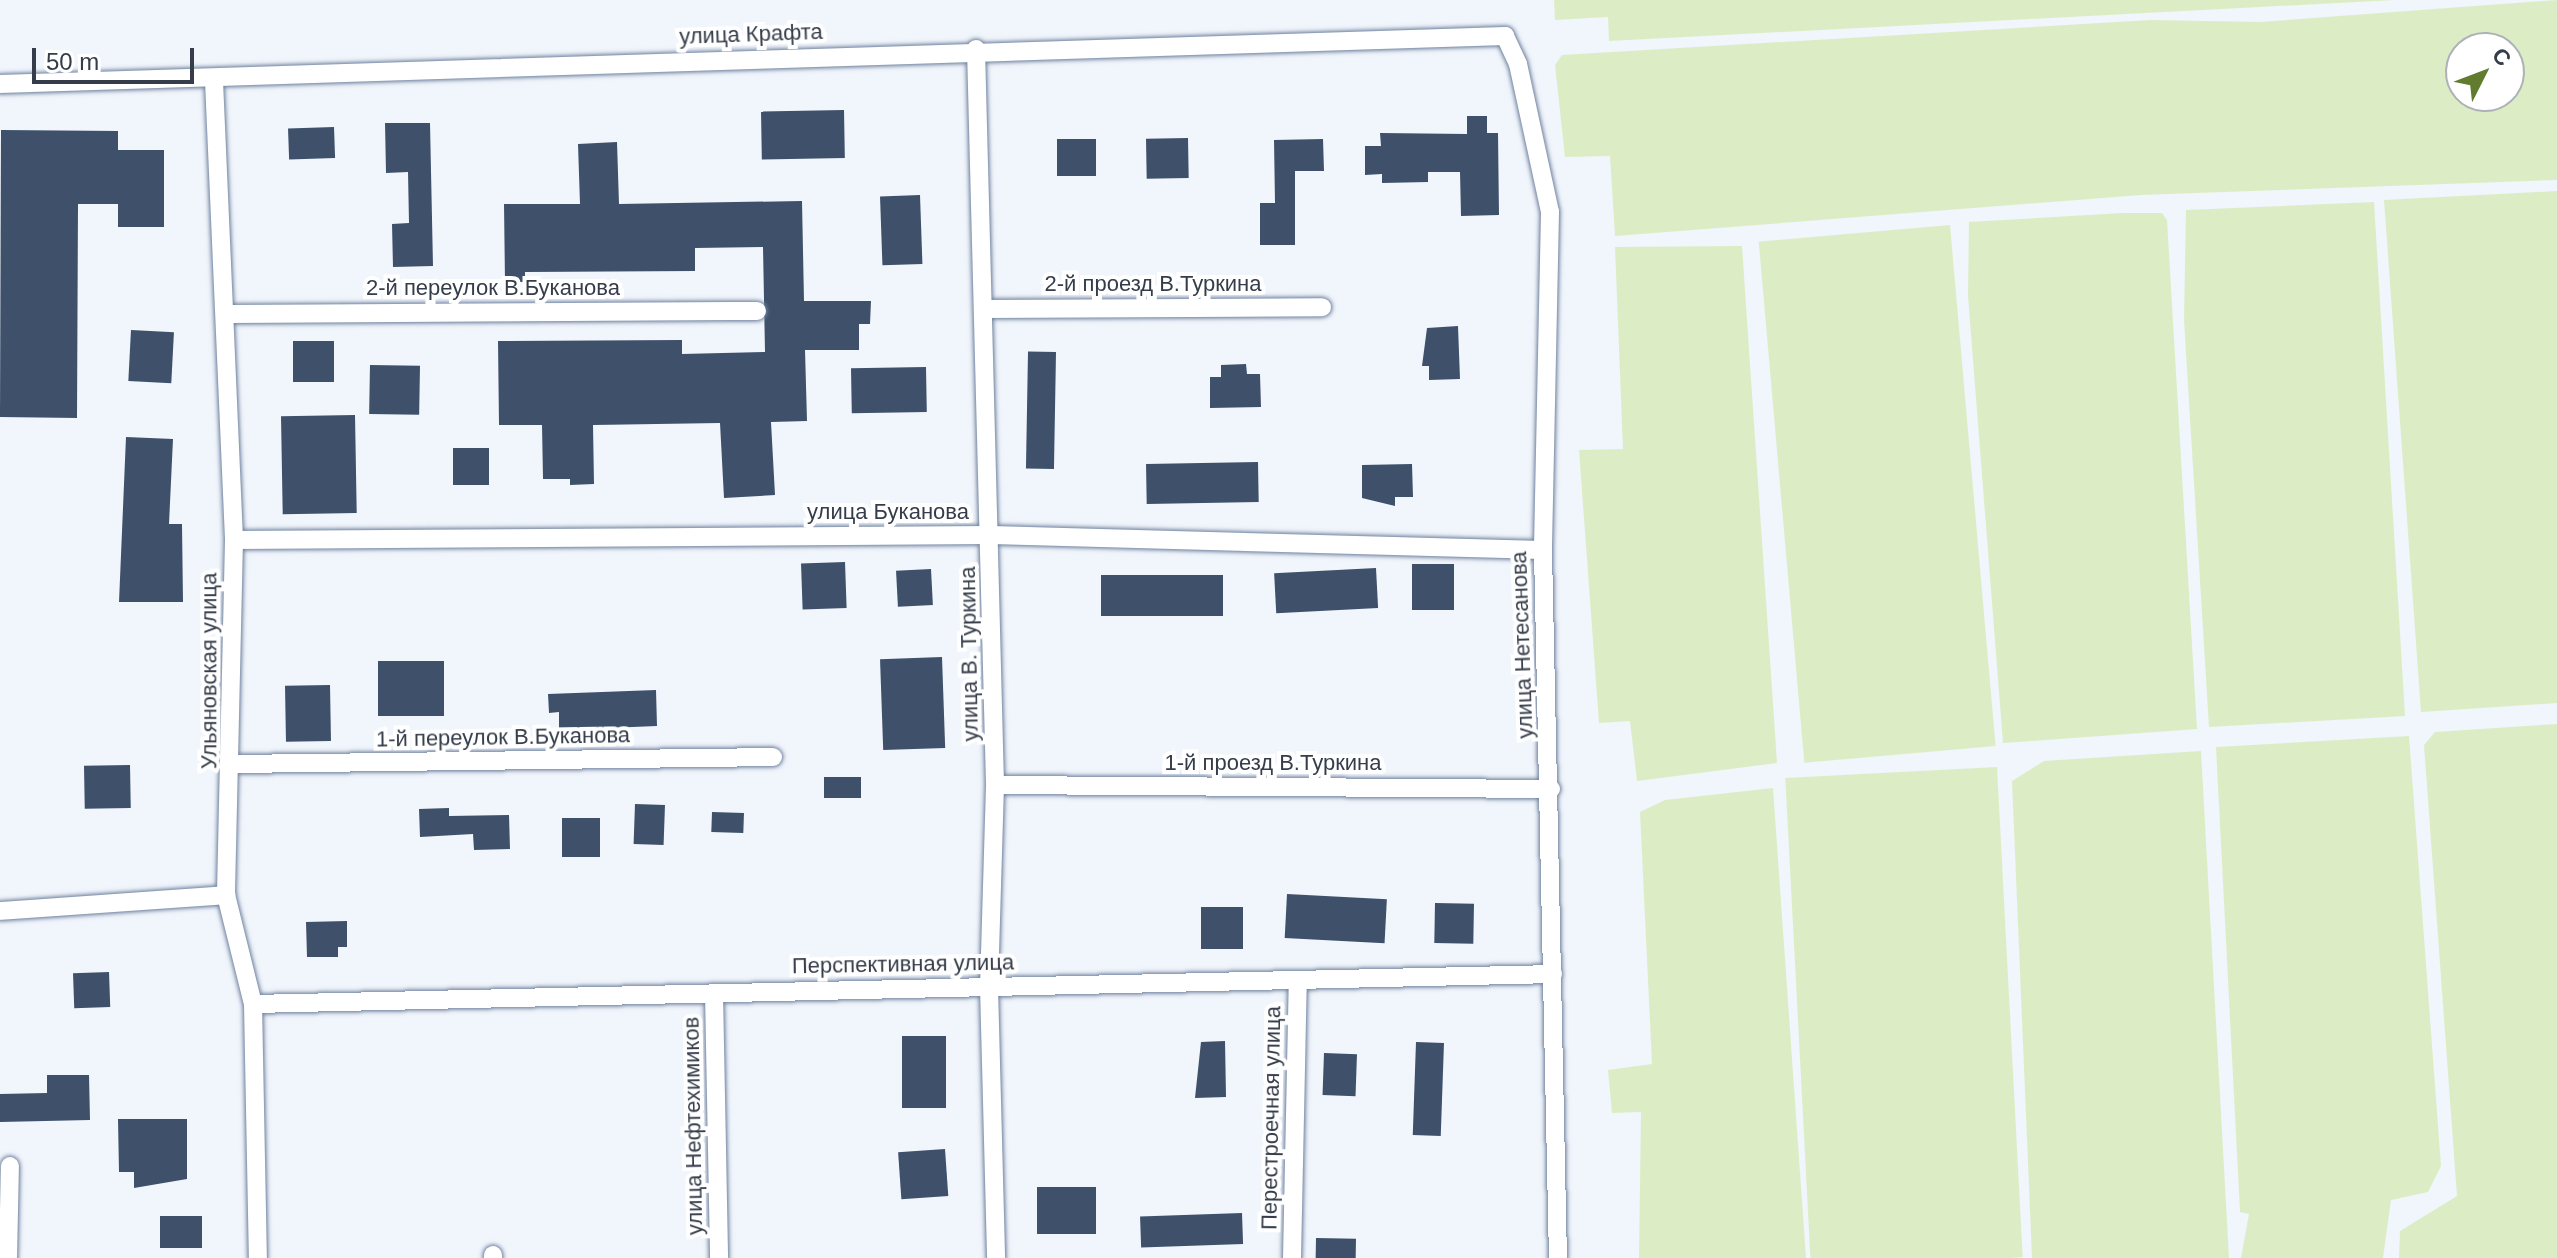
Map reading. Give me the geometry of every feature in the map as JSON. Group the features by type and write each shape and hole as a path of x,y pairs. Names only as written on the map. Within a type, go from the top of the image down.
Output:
{"street":[{"name":"улица Крафта","path":"0,84 214,81 976,49 1505,36"},
{"name":"улица Нетесанова","path":"1505,36 1518,64 1550,212 1543,550 1551,789 1558,1258"},
{"name":"улица В. Туркина","path":"976,49 991,535 995,785 989,987 996,1258"},
{"name":"Ульяновская улица","path":"214,81 230,314 234,540 234,764 226,895 253,1004 258,1258"},
{"name":"2-й проезд В.Туркина","path":"983,309 1322,307"},
{"name":"2-й переулок В.Буканова","path":"230,314 757,311"},
{"name":"улица Буканова","path":"234,540 991,535 1543,550"},
{"name":"1-й переулок В.Буканова","path":"234,764 773,757"},
{"name":"1-й проезд В.Туркина","path":"995,785 1551,789"},
{"path":"0,911 226,895"},
{"name":"Перспективная улица","path":"253,1004 1553,974"},
{"name":"Перестроечная улица","path":"1292,1258 1298,980"},
{"name":"улица Нефтехимиков","path":"714,993 719,1258"},
{"path":"8,1258 10,1166"}],"green space":[{"path":"1554,0 2395,0 1609,41 1608,17 1555,20"},
{"path":"2557,0 2557,180 2141,195 1615,236 1610,156 1565,157 1555,65 1562,55 2151,20 2260,22"},
{"path":"2557,191 2557,703 2421,712 2384,200"},
{"path":"2374,202 2405,716 2209,727 2184,320 2186,210"},
{"path":"2162,213 2167,220 2197,729 2003,743 1968,296 1969,222"},
{"path":"1950,225 1996,746 1804,763 1759,242"},
{"path":"1742,246 1777,763 1637,781 1630,721 1599,723 1579,450 1623,449 1615,247"},
{"path":"2557,724 2557,1258 2399,1258 2400,1231 2457,1196 2424,745 2435,732"},
{"path":"2409,736 2441,1166 2428,1192 2391,1200 2383,1258 2241,1258 2249,1214 2240,1212 2216,747"},
{"path":"2201,751 2229,1258 2032,1258 2012,781 2044,761"},
{"path":"1997,767 2023,1257 1810,1258 1785,778"},
{"path":"1773,788 1806,1258 1639,1258 1641,1112 1612,1113 1608,1070 1652,1064 1640,812 1665,800"}],"building":[{"path":"844,110 845,158 762,159 761,111"},
{"path":"1467,116 1487,116 1487,133 1498,133 1499,215 1461,216 1460,172 1428,172 1428,182 1382,183 1382,174 1365,175 1365,146 1381,146 1380,133 1467,134"},
{"path":"385,123 430,123 433,266 393,267 392,224 409,223 408,172 386,173"},
{"path":"334,127 335,158 289,160 288,129"},
{"path":"1,130 118,131 118,150 164,150 164,227 118,227 118,204 78,204 77,418 0,417"},
{"path":"1188,138 1189,178 1147,179 1146,139"},
{"path":"1057,139 1096,139 1096,176 1057,176"},
{"path":"1323,139 1324,171 1295,171 1295,245 1260,245 1260,203 1275,203 1274,140"},
{"path":"617,142 619,204 802,201 804,301 871,301 870,324 859,324 859,350 805,350 807,421 771,422 775,495 724,498 720,423 593,425 594,484 570,485 570,479 543,479 542,425 499,425 498,341 682,340 682,354 765,352 763,247 695,248 695,271 525,272 525,282 505,282 504,204 580,204 578,144"},
{"path":"920,195 922,264 882,265 880,196"},
{"path":"1458,326 1460,379 1429,380 1429,366 1422,366 1427,328"},
{"path":"131,330 174,332 171,383 128,381"},
{"path":"293,341 334,341 334,382 293,382"},
{"path":"1028,352 1056,352 1054,469 1026,468"},
{"path":"1246,364 1247,374 1260,374 1261,407 1210,408 1210,377 1221,377 1221,365"},
{"path":"370,365 420,366 419,415 369,414"},
{"path":"926,367 927,412 852,413 851,368"},
{"path":"355,415 357,513 283,514 281,416"},
{"path":"126,437 173,439 169,524 182,524 183,602 119,602"},
{"path":"453,448 489,448 489,485 453,485"},
{"path":"1258,462 1259,502 1147,504 1146,464"},
{"path":"1412,464 1413,497 1395,497 1395,506 1362,498 1362,465"},
{"path":"845,562 847,608 803,610 801,564"},
{"path":"1412,564 1454,564 1454,610 1412,610"},
{"path":"1376,568 1378,608 1276,613 1274,573"},
{"path":"931,569 933,605 898,607 896,571"},
{"path":"1101,575 1223,575 1223,616 1101,616"},
{"path":"942,657 945,748 883,750 880,659"},
{"path":"378,661 444,661 444,716 378,716"},
{"path":"330,685 331,741 286,742 285,686"},
{"path":"656,690 657,726 559,730 559,712 549,713 548,694"},
{"path":"130,765 131,808 85,809 84,766"},
{"path":"824,777 861,777 861,798 824,798"},
{"path":"635,804 665,805 664,845 634,844"},
{"path":"449,808 449,816 509,815 510,849 474,850 473,834 420,837 419,809"},
{"path":"712,812 744,813 743,833 711,832"},
{"path":"562,818 600,818 600,857 562,857"},
{"path":"1287,894 1387,899 1385,943 1285,938"},
{"path":"1435,903 1474,904 1473,944 1434,943"},
{"path":"1201,907 1243,907 1243,949 1201,949"},
{"path":"347,921 347,947 338,947 338,957 307,957 306,922"},
{"path":"109,972 110,1007 74,1008 73,973"},
{"path":"902,1036 946,1036 946,1108 902,1108"},
{"path":"1225,1041 1226,1097 1195,1098 1201,1042"},
{"path":"1416,1042 1444,1043 1441,1136 1413,1135"},
{"path":"1324,1053 1357,1054 1356,1096 1323,1095"},
{"path":"47,1075 89,1075 90,1120 0,1122 0,1094 47,1093"},
{"path":"118,1119 187,1119 187,1179 134,1188 134,1172 119,1172"},
{"path":"945,1149 948,1196 901,1199 898,1152"},
{"path":"1037,1187 1096,1187 1096,1234 1037,1234"},
{"path":"1242,1213 1243,1244 1141,1248 1140,1217"},
{"path":"160,1216 202,1216 202,1248 160,1248"},
{"path":"1316,1238 1356,1239 1356,1258 1316,1258"}]}
